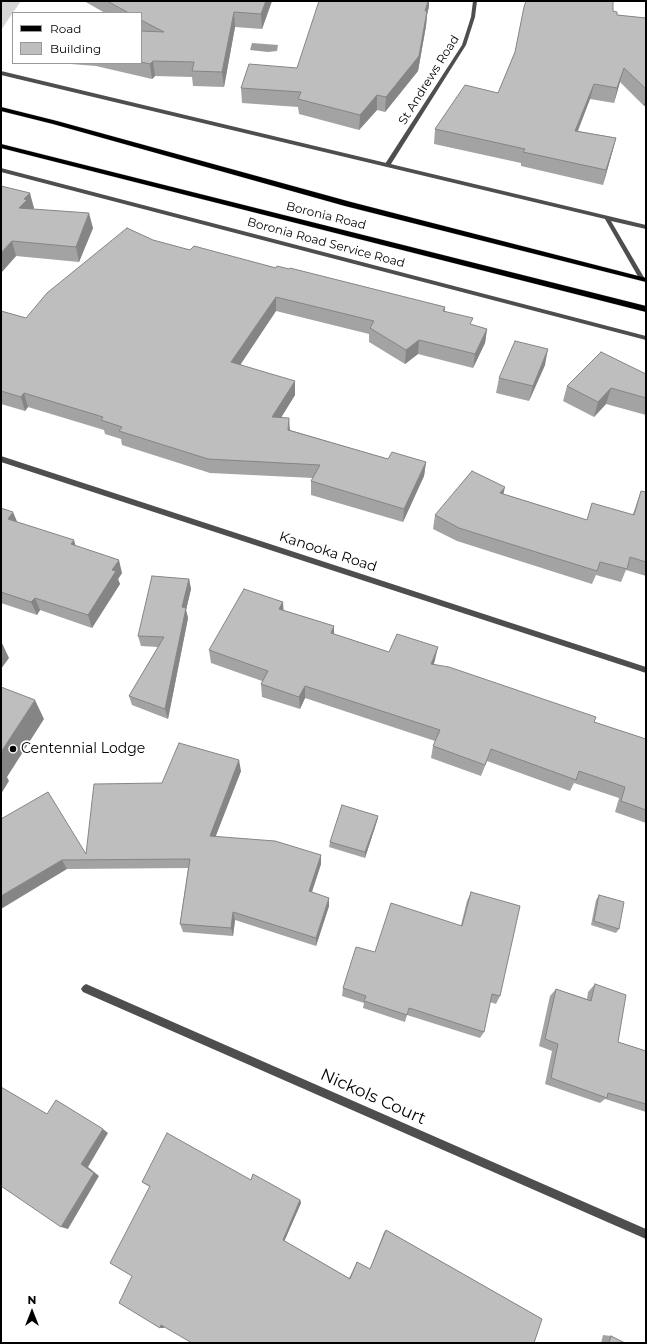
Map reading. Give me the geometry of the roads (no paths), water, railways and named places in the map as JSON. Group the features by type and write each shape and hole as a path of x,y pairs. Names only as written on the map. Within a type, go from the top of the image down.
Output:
{"main road":[{"name":"Boronia Road","path":"1,109 55,122 348,204 644,279"},
{"name":"Boronia Road","path":"1,146 646,309"}],"street":[{"name":"St Andrews Road","path":"388,164 464,45 471,24 475,1"},
{"path":"1,73 388,164 607,218 646,226"},
{"name":"Boronia Road Service Road","path":"1,170 646,338"},
{"name":"Boronia Road","path":"607,218 644,279"},
{"name":"Kanooka Road","path":"1,459 646,670"},
{"name":"Nickols Court","path":"86,989 646,1234"}],"place":[{"name":"Centennial Lodge","path":"13,749"}]}
